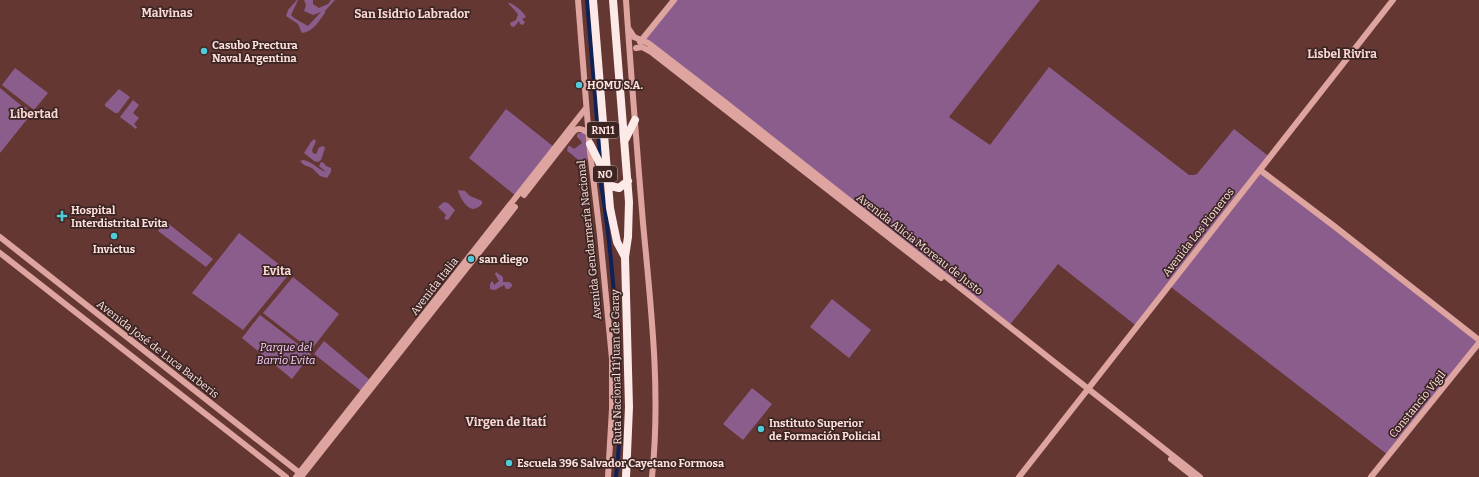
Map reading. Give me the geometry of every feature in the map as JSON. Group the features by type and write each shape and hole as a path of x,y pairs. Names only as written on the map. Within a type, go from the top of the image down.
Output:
{"highway":[{"name":"Ruta Nacional 11 Juan de Garay","path":"593,0 610,208 617,242 625,257"},
{"name":"Ruta Nacional 11 Juan de Garay","path":"613,0 630,202 625,257 630,407 626,477"},
{"path":"625,141 634,120"},
{"name":"NO","path":"590,144 611,186 619,188 628,181"}],"main road":[{"name":"Avenida Gendarmería Nacional","path":"578,0 586,108 606,287 612,359 612,409 608,477"},
{"path":"626,0 634,120 655,343 656,423 652,477"},
{"path":"630,54 674,0"},
{"name":"Avenida Los Pioneros","path":"1019,477 1393,0"},
{"name":"Avenida Alicia Moreau de Justo","path":"628,28 634,37 642,40 722,100 1087,390 1194,477"},
{"name":"Avenida Alicia Moreau de Justo","path":"636,48 642,47 652,52 1200,477"},
{"name":"Avenida Italia","path":"300,476 586,108"},
{"name":"Avenida Italia","path":"300,476 574,131 582,129 589,133"},
{"path":"1260,170 1323,217 1477,340"},
{"name":"Avenida José de Luca Barberis","path":"0,237 300,476"},
{"name":"Avenida José de Luca Barberis","path":"0,253 286,477"},
{"name":"Constancio Vigil","path":"1371,477 1477,340 1478,331"}],"green space":[{"path":"297,0 291,15 308,26 321,12 313,15 304,11 306,5 304,0 313,0 313,4 319,8 328,4 331,0 335,0 325,11 315,26 309,31 302,33 298,24 286,16 288,10"},
{"path":"675,0 1040,0 949,117 990,145 1049,67 1189,175 1197,174 1234,129 1272,159 1262,171 1479,341 1388,455 1171,287 1139,328 1058,264 1009,326 644,39"},
{"path":"508,3 517,7 525,15 526,17 522,19 525,22 523,25 520,24 519,21 514,27 511,26 510,23 516,20 518,14"},
{"path":"15,68 48,93 34,110 2,85"},
{"path":"0,88 23,107 26,107 28,111 31,110 32,113 0,153"},
{"path":"119,89 130,97 118,113 115,113 105,106 105,104"},
{"path":"133,100 139,105 133,113 139,118 134,124 137,127 136,129 120,117"},
{"path":"506,109 554,147 516,196 469,158"},
{"path":"586,133 588,152 588,159 583,163 567,151 568,146 574,149 582,143 577,137 577,134"},
{"path":"314,139 316,141 312,150 313,153 316,154 318,148 323,146 325,148 321,160 318,162 314,161 304,153"},
{"path":"303,160 326,172 319,166 321,162 324,163 326,166 331,168 331,172 327,178 320,176 312,168 304,165 300,161"},
{"path":"458,190 465,191 470,196 482,201 482,204 473,209 470,208 463,201"},
{"path":"444,202 448,203 455,210 448,220 444,219 446,215 438,207"},
{"path":"165,221 213,259 206,267 158,231"},
{"path":"239,233 290,273 243,330 192,293"},
{"path":"496,272 503,277 503,282 509,282 512,284 509,289 506,289 504,285 495,290 490,289 490,284 492,281 494,285 499,281 495,274"},
{"path":"293,277 339,314 311,350 263,313"},
{"path":"832,299 871,330 849,358 810,327"},
{"name":"Parque del Barrio Evita","path":"260,315 311,354 292,379 242,338"},
{"path":"324,341 370,380 361,391 314,354"},
{"path":"752,388 772,404 743,440 723,424"}],"waterway":[{"path":"587,0 600,155"},
{"path":"601,184 606,215 617,329 620,435 616,477"}],"place":[{"name":"Casubo Prectura Naval Argentina","path":"204,51"},
{"name":"HOMU S.A.","path":"579,85"},
{"name":"Hospital Interdistrital Evita","path":"62,216"},
{"name":"Invictus","path":"114,236"},
{"name":"san diego","path":"471,259"},
{"name":"Instituto Superior de Formación Policial","path":"761,429"},
{"name":"Escuela 396 Salvador Cayetano Formosa","path":"509,463"}],"district":[{"name":"Malvinas","path":"167,13"},
{"name":"San Isidrio Labrador","path":"412,14"},
{"name":"Lisbel Rivira","path":"1342,54"},
{"name":"Libertad","path":"34,114"},
{"name":"Evita","path":"277,271"},
{"name":"Virgen de Itatí","path":"506,422"}]}
